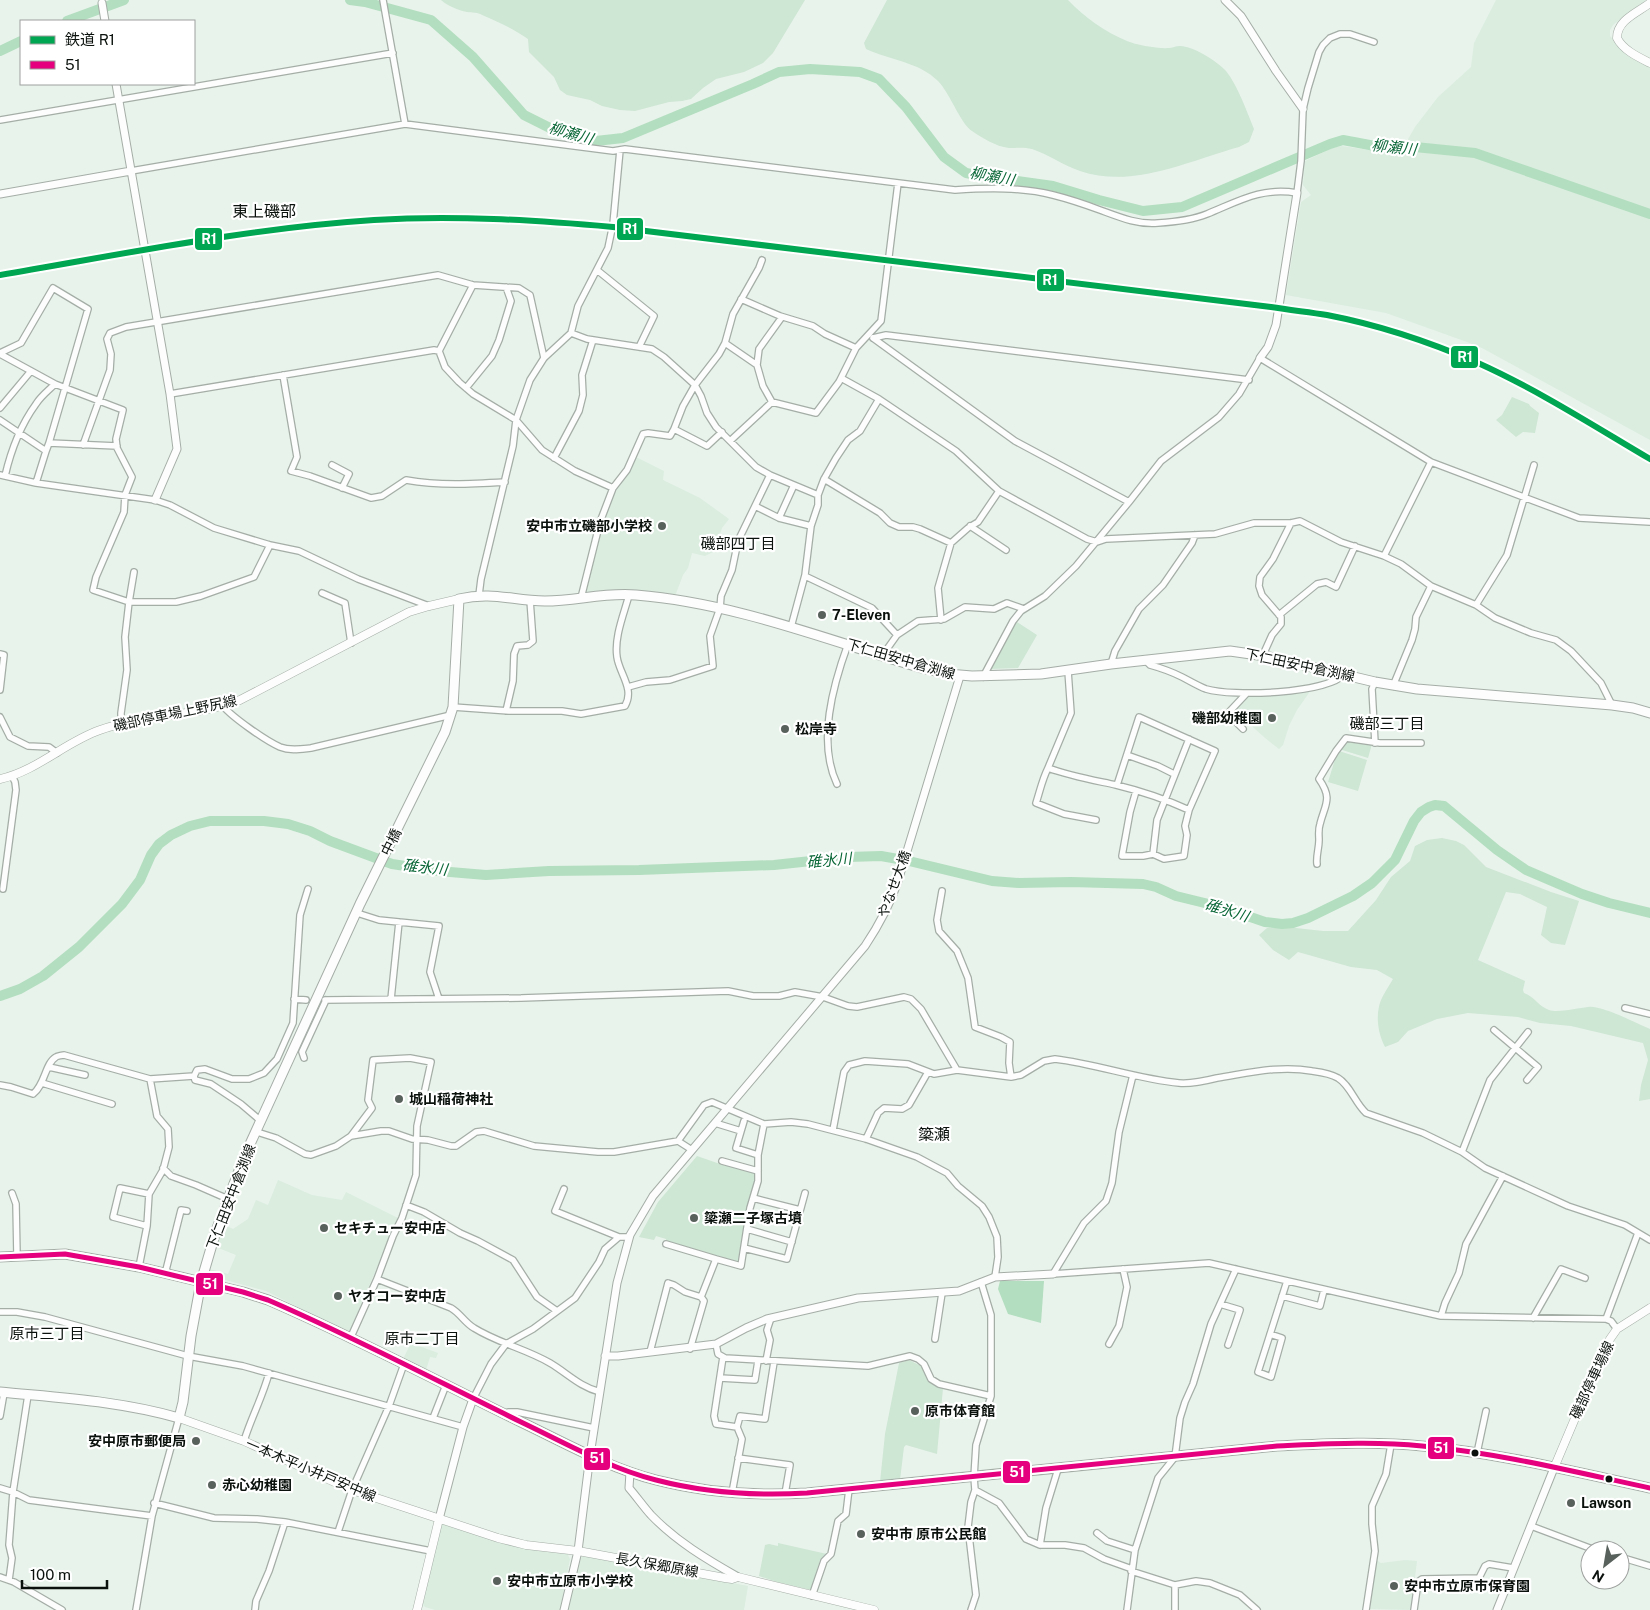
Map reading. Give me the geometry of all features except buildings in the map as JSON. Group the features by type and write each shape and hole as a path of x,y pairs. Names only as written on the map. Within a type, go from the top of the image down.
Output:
{"main road":[{"path":"1650,3 1624,21 1619,28 1617,38 1624,47 1639,58 1650,63"},
{"name":"下仁田安中倉渕線","path":"459,599 479,595 494,595 548,601 629,594 720,608 792,627 938,672 960,676 1068,671 1111,664 1218,652 1240,652 1263,655 1394,686 1437,692 1633,708 1650,712"},
{"path":"452,711 459,599"},
{"name":"磯部停車場上野尻線","path":"0,778 12,776 30,768 94,732 121,724 223,706 248,696 409,612 459,599"},
{"name":"中橋","path":"358,908 445,732 452,711"},
{"name":"下仁田安中倉渕線","path":"180,1418 188,1356 201,1282 216,1231 245,1155 358,908"},
{"path":"0,1257 65,1254 139,1267 243,1292 268,1300 590,1455 630,1472 672,1484 732,1493 785,1494 850,1489 1296,1445 1325,1444 1391,1444 1477,1453 1650,1488"},
{"name":"磯部停車場線","path":"1554,1468 1587,1390 1616,1329 1650,1308"},
{"path":"2,1392 130,1406 149,1409 180,1418"},
{"name":"一本木平小井戸安中線","path":"180,1418 244,1441 352,1490 439,1519"},
{"path":"417,1610 439,1519"},
{"name":"長久保郷原線","path":"439,1519 526,1545 578,1551 725,1578 732,1579 738,1577 874,1610"}],"street":[{"path":"383,0 404,124"},
{"path":"1225,0 1242,16 1276,71 1303,109"},
{"path":"103,2 105,20"},
{"path":"983,676 1013,621 1024,609 1045,596 1076,566 1161,461 1219,417 1249,380 1268,347 1276,325 1301,161 1303,109 1320,52 1323,45 1330,38 1340,34 1350,34 1374,42"},
{"path":"0,120 393,53"},
{"path":"116,85 170,394 177,449 155,500"},
{"path":"0,194 404,124 613,151 620,150 955,190 982,188 1050,194 1146,224 1188,220 1205,215 1236,200 1254,194 1281,191 1297,193"},
{"path":"479,595 481,579 513,446 516,420 530,380 544,358 571,333 578,306 608,248 620,150"},
{"path":"782,317 759,349 757,365 763,386 772,402 816,413 841,378 856,348 871,336 880,321 898,183"},
{"path":"581,598 600,522 613,488 627,470 644,434 670,436 682,406 725,343 733,314 762,260"},
{"path":"597,270 654,316 639,347"},
{"path":"83,445 110,370 111,354 106,339 110,333 126,327 438,276 473,285 519,288 530,295 544,358"},
{"path":"473,285 439,351 445,367 473,394 516,420 542,450 575,471 613,488"},
{"path":"466,388 492,356 499,340 511,301 506,287"},
{"path":"0,354 21,343 53,288 88,309 66,389 36,483"},
{"path":"741,299 782,317 813,326 825,334 856,348"},
{"path":"571,333 593,340 652,349 664,357 695,385 707,413 730,442 756,467 770,475 818,495"},
{"path":"871,336 886,335 1249,380"},
{"path":"871,336 1015,441 1129,502"},
{"path":"554,458 579,411 583,395 582,375 593,340"},
{"path":"725,343 757,365"},
{"path":"170,394 434,350 439,351"},
{"path":"0,354 66,389 124,410 116,439 117,446 132,477 126,495 124,512 96,577 93,590 129,602 176,602 201,596 254,577 270,546"},
{"path":"1260,358 1431,462 1580,518 1650,522"},
{"path":"0,408 31,370"},
{"path":"283,375 296,457 291,471 371,498 382,496 406,480 461,485 505,482"},
{"path":"841,378 880,399 956,451 999,491 1087,539 1097,542 1106,539 1195,536 1215,534 1254,523 1292,524 1300,521 1341,542 1384,556 1401,564 1431,586 1476,605 1495,618 1530,633 1556,640 1571,651 1601,683 1612,706"},
{"path":"55,384 36,402 18,432 2,475 36,483 126,495 170,504 214,528 270,546 299,551 358,579 429,606"},
{"path":"792,627 805,576 811,526 818,505 818,495 836,458 848,440 860,431 880,399"},
{"path":"730,442 772,402"},
{"path":"0,420 46,451"},
{"path":"674,429 707,446 722,432"},
{"path":"49,443 117,446"},
{"path":"1384,556 1431,462"},
{"path":"332,465 350,474 342,488"},
{"path":"1476,605 1508,555 1534,465"},
{"path":"628,688 646,682 670,680 713,666 710,636 720,608 721,596 732,570 738,541 770,475"},
{"path":"824,480 880,514 890,523 899,527 920,529 951,543"},
{"path":"779,518 794,485"},
{"path":"941,620 938,588 951,543 970,526 978,522 999,491"},
{"path":"755,506 779,518 811,526"},
{"path":"1263,655 1272,634 1281,624 1281,618 1262,595 1259,586 1260,577 1273,559 1292,524"},
{"path":"970,526 1006,550"},
{"path":"1111,664 1115,651 1139,608 1163,585 1192,544 1195,536"},
{"path":"1279,615 1317,584 1326,582 1336,587 1355,546"},
{"path":"121,724 120,713 126,670 125,637 134,572"},
{"path":"805,576 872,608 897,635"},
{"path":"1394,686 1412,640 1416,617 1431,586"},
{"path":"322,593 345,604 351,643"},
{"path":"223,706 234,717 281,747 295,750 311,748 452,711 562,711 581,714 625,706 629,700 628,688 617,657 617,641 629,594"},
{"path":"506,711 513,681 514,654 517,646 528,645 533,641 530,600"},
{"path":"882,656 897,635 918,621 941,620 965,607 994,609 1007,603 1024,609"},
{"path":"837,784 831,771 828,751 831,703 837,676 848,644"},
{"path":"0,654 4,655 0,690"},
{"path":"1146,661 1205,689 1246,694 1315,688 1341,678 1345,674"},
{"path":"1068,671 1070,713 1040,783 1036,803 1064,814 1096,820"},
{"name":"やなせ大橋","path":"564,1610 578,1551 605,1356 618,1283 629,1237 654,1196 865,946 877,929 889,906 960,676"},
{"path":"1375,682 1372,689 1375,743"},
{"path":"1243,729 1234,720 1230,711 1246,694"},
{"path":"0,717 10,738 28,746 49,747 56,753"},
{"path":"1117,786 1139,717 1215,751 1189,810 1185,826 1187,835 1184,856 1164,859 1153,854 1122,856 1136,791"},
{"path":"1317,864 1316,856 1320,842 1319,827 1328,800 1325,788 1319,779 1346,738 1375,743 1421,743"},
{"path":"1153,854 1157,820 1189,739"},
{"path":"1127,755 1174,774"},
{"path":"1048,768 1062,774 1164,799 1189,810"},
{"path":"4,889 16,790 12,776"},
{"path":"194,1076 197,1070 205,1069 232,1079 249,1079 268,1070 285,1048 292,1023 300,915 308,889"},
{"path":"942,891 937,920 939,931 957,951 968,978 975,1027 1010,1042 1009,1063 1011,1077"},
{"path":"358,908 379,920 439,926 430,972 438,998"},
{"path":"392,999 399,922"},
{"path":"296,1054 304,1057 302,1052 325,1000 521,998 674,994 695,991 728,991 753,996 780,996 796,992 823,996 848,1006 857,1007 904,998 912,999 921,1009 957,1070"},
{"path":"294,999 306,1000"},
{"path":"1624,1008 1650,1014"},
{"path":"1494,1030 1538,1066 1527,1080"},
{"path":"1462,1152 1490,1080 1528,1032"},
{"path":"0,1085 33,1094 39,1090 56,1056 64,1055 150,1079 194,1076"},
{"path":"256,1132 276,1138 305,1154 311,1155 336,1146 351,1136 372,1108 368,1100 373,1060 410,1058 431,1062 417,1126 416,1175 402,1218 392,1236 377,1279 350,1339"},
{"path":"833,1130 844,1072 849,1065 865,1061 908,1064 934,1074 957,1070 1011,1077 1021,1075 1044,1061 1056,1059 1181,1083 1198,1082 1274,1068 1301,1069 1324,1073 1338,1078 1348,1087 1359,1106 1366,1113 1423,1133 1462,1152 1485,1168 1568,1206 1614,1220 1650,1240"},
{"path":"49,1067 85,1075"},
{"path":"866,1139 878,1113 884,1108 902,1109 909,1105 928,1072"},
{"path":"1053,1274 1084,1223 1106,1201 1112,1183 1119,1132 1133,1075"},
{"path":"194,1076 195,1080 211,1084 242,1104 262,1121"},
{"path":"139,1267 147,1226 149,1194 163,1168 169,1147 168,1129 157,1116 150,1079"},
{"path":"42,1083 112,1104"},
{"path":"678,1141 704,1104 712,1102 764,1124 791,1122 808,1124 866,1139 917,1157 947,1173 958,1186 982,1206 989,1217 997,1237 998,1257 995,1277"},
{"path":"744,1121 736,1148 758,1155"},
{"path":"715,1122 741,1131"},
{"path":"666,1244 741,1266 753,1198 758,1181 758,1155 764,1124"},
{"path":"351,1136 389,1131 412,1139 428,1140 456,1146 476,1132 484,1131 534,1146 598,1152 614,1152 678,1141 692,1150"},
{"path":"722,1161 758,1171"},
{"path":"163,1168 171,1176 228,1199"},
{"path":"1441,1316 1459,1272 1464,1249 1503,1176"},
{"path":"147,1226 113,1217 120,1188 149,1194"},
{"path":"564,1189 555,1211 619,1237 629,1237"},
{"path":"12,1193 16,1204 17,1256"},
{"path":"744,1248 787,1260 805,1193"},
{"path":"753,1198 800,1210"},
{"path":"406,1205 424,1212 513,1260 537,1297 557,1311"},
{"path":"165,1274 181,1210 187,1211"},
{"path":"747,1229 792,1242"},
{"path":"1606,1319 1638,1233"},
{"path":"439,1519 463,1427 473,1398 486,1372 506,1344 533,1329 575,1298 605,1249 619,1237"},
{"path":"701,1297 716,1259"},
{"path":"605,1356 690,1349 716,1344 746,1328 771,1318 858,1298 959,1291 995,1277 1208,1263 1441,1316 1606,1319 1611,1321 1616,1329"},
{"path":"1109,1344 1120,1326 1127,1287 1123,1269"},
{"path":"1127,1610 1135,1550 1158,1478 1175,1457 1180,1418 1185,1402 1193,1384 1211,1324 1236,1269"},
{"path":"1533,1318 1561,1269 1585,1278"},
{"path":"377,1279 451,1308 474,1328 549,1362 588,1389 600,1392"},
{"path":"1270,1334 1282,1338 1271,1377 1258,1372 1270,1334 1282,1296 1287,1281"},
{"path":"971,1610 976,1595 968,1527 971,1502 975,1490 976,1444 991,1396 992,1315 981,1282"},
{"path":"650,1352 668,1283 685,1292 701,1297 704,1301 690,1349"},
{"path":"1282,1296 1320,1306 1324,1290"},
{"path":"935,1339 942,1293"},
{"path":"1220,1304 1240,1310 1228,1346"},
{"path":"0,1312 17,1312 45,1316 188,1356 270,1373 463,1427"},
{"path":"766,1361 770,1340 767,1330 771,1318"},
{"path":"716,1344 718,1354 725,1358 774,1362 868,1366 910,1356 924,1364 931,1378 939,1384 991,1396"},
{"path":"722,1357 714,1416 716,1424 737,1427"},
{"path":"720,1378 755,1380 758,1361"},
{"path":"732,1493 742,1440 737,1427 740,1416 766,1419 774,1362"},
{"path":"338,1532 352,1490 389,1406 404,1364"},
{"path":"244,1441 270,1373"},
{"path":"433,1418 446,1385"},
{"path":"0,1416 2,1392"},
{"path":"9,1580 12,1558 8,1545 13,1492 28,1395"},
{"path":"1477,1453 1486,1411"},
{"path":"507,1415 508,1412 517,1412 594,1428"},
{"path":"136,1610 154,1503 180,1418"},
{"path":"1366,1610 1375,1551 1372,1506 1386,1474 1391,1444"},
{"path":"738,1458 790,1465 785,1494"},
{"path":"1040,1545 1046,1508 1058,1468"},
{"path":"1497,1610 1554,1468"},
{"path":"630,1472 629,1488 650,1514 681,1542 738,1577"},
{"path":"0,1488 29,1500 152,1516"},
{"path":"812,1596 824,1561 831,1554 838,1521 846,1514 850,1489"},
{"path":"975,1490 999,1503 1026,1539 1040,1545 1065,1545 1084,1548 1104,1560 1175,1585 1196,1581 1210,1583 1240,1596 1253,1609"},
{"path":"154,1503 214,1518 285,1522 431,1550"},
{"path":"255,1610 256,1601 269,1571 285,1522"},
{"path":"1531,1526 1580,1544"},
{"path":"1097,1533 1107,1541 1135,1550"},
{"path":"1630,1560 1650,1566"},
{"path":"1414,1610 1418,1582 1422,1579 1479,1578 1484,1566 1489,1564 1513,1568"},
{"path":"0,1577 9,1580 62,1610"},
{"path":"1175,1585 1175,1610"}],"shaded area":[{"path":"441,0 805,0 773,53 763,63 744,72 716,79 691,99 669,102 635,111 602,106 590,100 567,95 560,90 554,77 529,52 528,39 480,14 457,9"},
{"path":"887,0 1068,0 1095,24 1127,41 1159,48 1185,47 1198,51 1211,59 1222,67 1230,77 1242,99 1254,129 1249,142 1239,147 1160,171 1120,177 1100,176 1080,171 1032,149 999,146 968,127 942,86 930,75 913,65 866,49 864,43"},
{"path":"1496,0 1646,0 1613,25 1610,30 1610,36 1623,50 1650,66 1650,440 1482,348 1467,342 1386,313 1286,295 1301,202 1311,195 1303,185 1305,161 1332,148 1342,146 1390,153 1402,152 1415,127 1438,97 1471,67 1474,43"},
{"path":"1512,397 1529,404 1539,413 1535,433 1523,432 1516,437 1496,420 1502,415"},
{"name":"安中市立磯部小学校","path":"636,457 664,471 663,480 700,498 729,519 722,528 715,551 705,556 692,553 688,568 683,575 675,596 626,590 585,593 602,522 614,493 630,472"},
{"path":"1017,622 1037,635 1018,668 990,669 1014,624"},
{"path":"1311,690 1297,710 1283,745 1279,749 1233,709 1247,696"},
{"path":"1346,740 1372,744 1368,758 1339,749"},
{"path":"1339,751 1367,760 1358,791 1328,782"},
{"path":"1442,838 1464,845 1486,867 1579,901 1565,945 1551,943 1541,935 1547,907 1520,894 1506,892 1478,960 1525,981 1524,993 1549,1010 1563,1011 1594,1007 1650,1029 1650,1099 1639,1101 1648,1060 1643,1043 1571,1026 1540,1023 1518,1017 1468,1013 1437,1019 1408,1031 1398,1042 1385,1047 1379,1030 1378,1012 1381,1000 1393,979 1377,970 1351,967 1298,952 1289,960 1273,950 1259,935 1267,928 1287,927 1323,931 1348,931 1376,900 1391,877 1410,861 1415,846 1427,840"},
{"path":"697,1156 755,1173 756,1180 739,1262 666,1241 666,1239 656,1236 654,1240 639,1237 658,1202"},
{"path":"278,1180 312,1195 342,1200 346,1192 398,1218 349,1333 266,1291 214,1277 209,1269 228,1274 236,1255 216,1247 224,1225 233,1229 248,1219 256,1200 268,1205"},
{"path":"1000,1281 1044,1281 1041,1323 1008,1314 998,1289"},
{"path":"411,1343 438,1353 436,1358 430,1357 426,1370 403,1359"},
{"name":"原市体育館","path":"909,1360 921,1366 928,1381 943,1388 937,1454 906,1445 904,1447 900,1480 880,1482 885,1434 899,1363"},
{"name":"安中市立原市小学校","path":"442,1523 567,1553 570,1559 560,1610 435,1610 425,1607 422,1603"},
{"path":"778,1543 827,1554 820,1560 811,1590 759,1576 765,1545 778,1546"},
{"path":"585,1555 748,1586 744,1610 567,1610 581,1558"},
{"name":"安中市立原市保育園","path":"1376,1560 1381,1563 1405,1560 1417,1561 1411,1610 1370,1609"}],"waterway":[{"name":"柳瀬川","path":"70,20 124,0"},
{"name":"柳瀬川","path":"350,0 365,2 431,20 473,57 524,115 550,128 596,141 623,138 779,72 810,69 860,72 879,79 906,107 944,157 966,173 1053,186 1143,211 1182,207 1343,140 1391,149 1415,147 1475,153 1650,214"},
{"name":"柳瀬川","path":"0,51 20,41"},
{"name":"碓氷川","path":"0,996 20,989 43,976 79,947 122,904 140,880 151,855 159,844 171,835 190,826 210,821 264,821 288,824 392,864 438,871 486,875 549,871 774,865 848,857 881,856 992,881 1143,884 1156,887 1176,896 1221,907 1265,922 1282,924 1308,918 1353,896 1372,883 1395,860 1414,821 1421,812 1435,805 1444,806 1497,850 1526,870 1582,894 1650,913"}],"rail line":[{"name":"R1","path":"0,275 233,235 374,220 494,219 613,227 1271,307 1346,319 1404,335 1478,363 1544,397 1650,459"}],"transit line":[{"name":"51","path":"0,1257 65,1254 139,1267 243,1292 268,1300 364,1344 604,1462 656,1480 712,1491 750,1494 807,1493 1277,1446 1368,1443 1404,1444 1480,1453 1650,1488"}],"place":[{"name":"安中市立磯部小学校","path":"662,526"},
{"name":"7-Eleven","path":"822,615"},
{"name":"磯部幼稚園","path":"1272,718"},
{"name":"松岸寺","path":"785,729"},
{"name":"城山稲荷神社","path":"399,1099"},
{"name":"簗瀬二子塚古墳","path":"694,1218"},
{"name":"セキチュー安中店","path":"324,1228"},
{"name":"ヤオコー安中店","path":"338,1296"},
{"name":"原市体育館","path":"915,1411"},
{"name":"安中原市郵便局","path":"196,1441"},
{"name":"赤心幼稚園","path":"212,1485"},
{"name":"Lawson","path":"1571,1503"},
{"name":"安中市 原市公民館","path":"861,1534"},
{"name":"安中市立原市小学校","path":"497,1581"},
{"name":"安中市立原市保育園","path":"1394,1586"}],"district":[{"name":"東上磯部","path":"264,211"},
{"name":"磯部四丁目","path":"738,543"},
{"name":"磯部三丁目","path":"1387,723"},
{"name":"簗瀬","path":"934,1134"},
{"name":"原市三丁目","path":"47,1333"},
{"name":"原市二丁目","path":"422,1338"}]}
